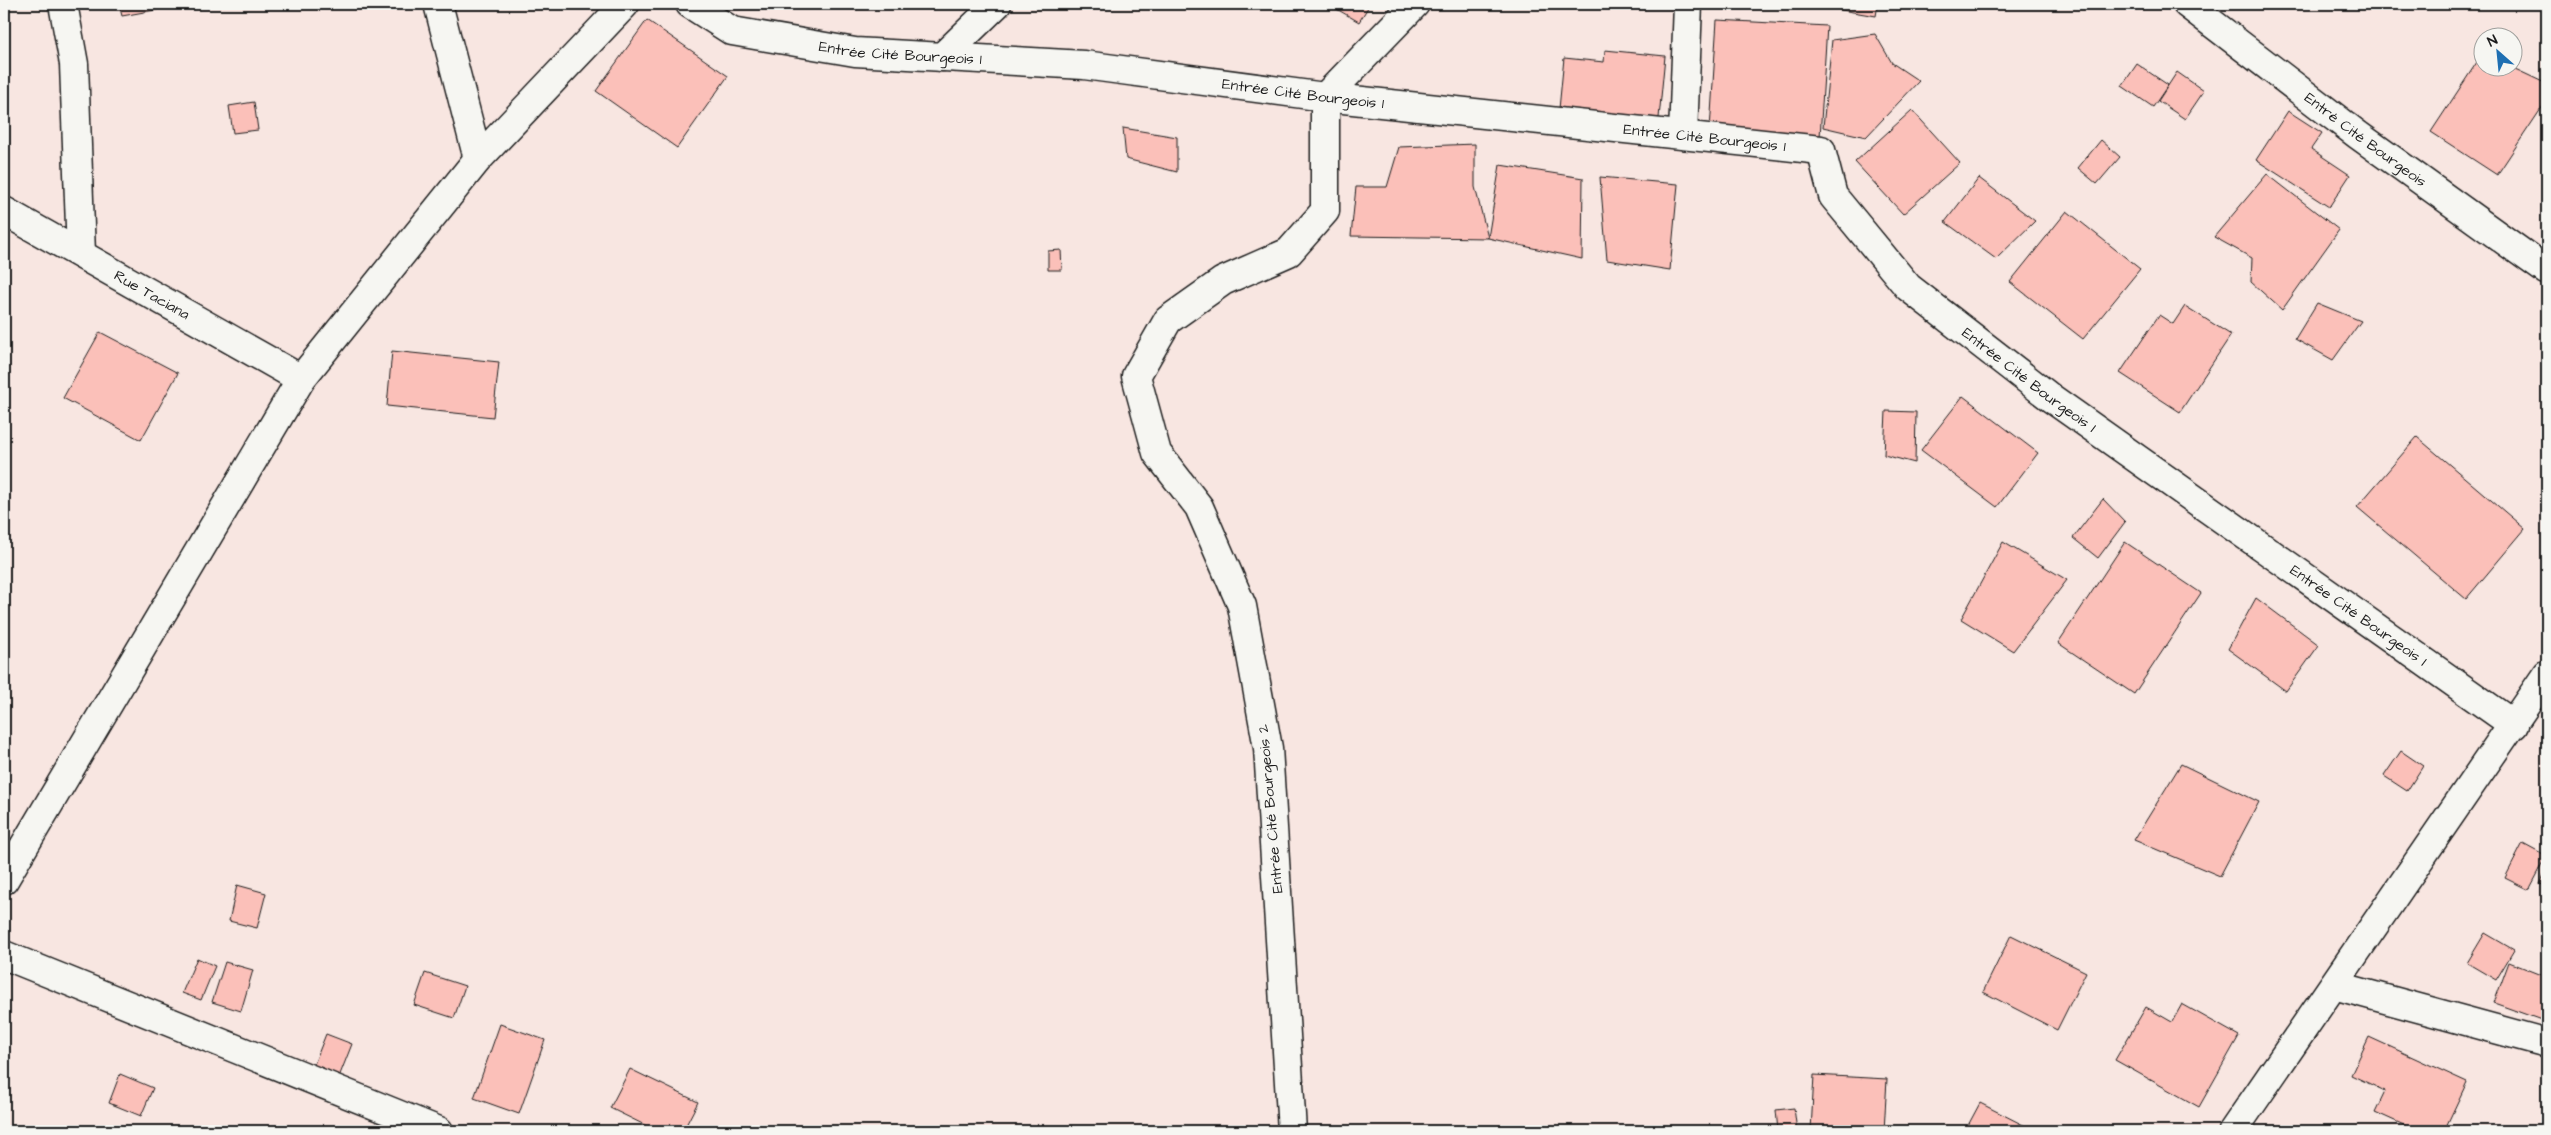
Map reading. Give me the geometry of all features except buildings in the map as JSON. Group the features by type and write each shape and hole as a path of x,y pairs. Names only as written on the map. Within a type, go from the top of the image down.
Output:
{"street":[{"path":"63,4 74,64 81,254"},
{"path":"438,4 478,158"},
{"path":"4,880 300,379 478,158 625,4"},
{"name":"Entrée Cité Bourgeois 1","path":"690,4 732,31 855,52 1084,65 1324,97 1821,150 1833,196 1908,287 2051,398 2514,725"},
{"path":"942,57 997,4"},
{"path":"1324,97 1415,4"},
{"path":"1683,135 1688,4"},
{"name":"Entré Cité Bourgeois","path":"2187,4 2358,135 2547,272"},
{"name":"Entrée Cité Bourgeois 2","path":"1292,1131 1268,748 1242,606 1199,507 1157,453 1136,376 1168,320 1223,281 1289,252 1324,211 1324,97"},
{"name":"Rue Taciana","path":"4,211 300,379"},
{"path":"2233,1131 2514,725 2547,674"},
{"path":"4,955 439,1131"},
{"path":"2334,985 2547,1043"}]}
